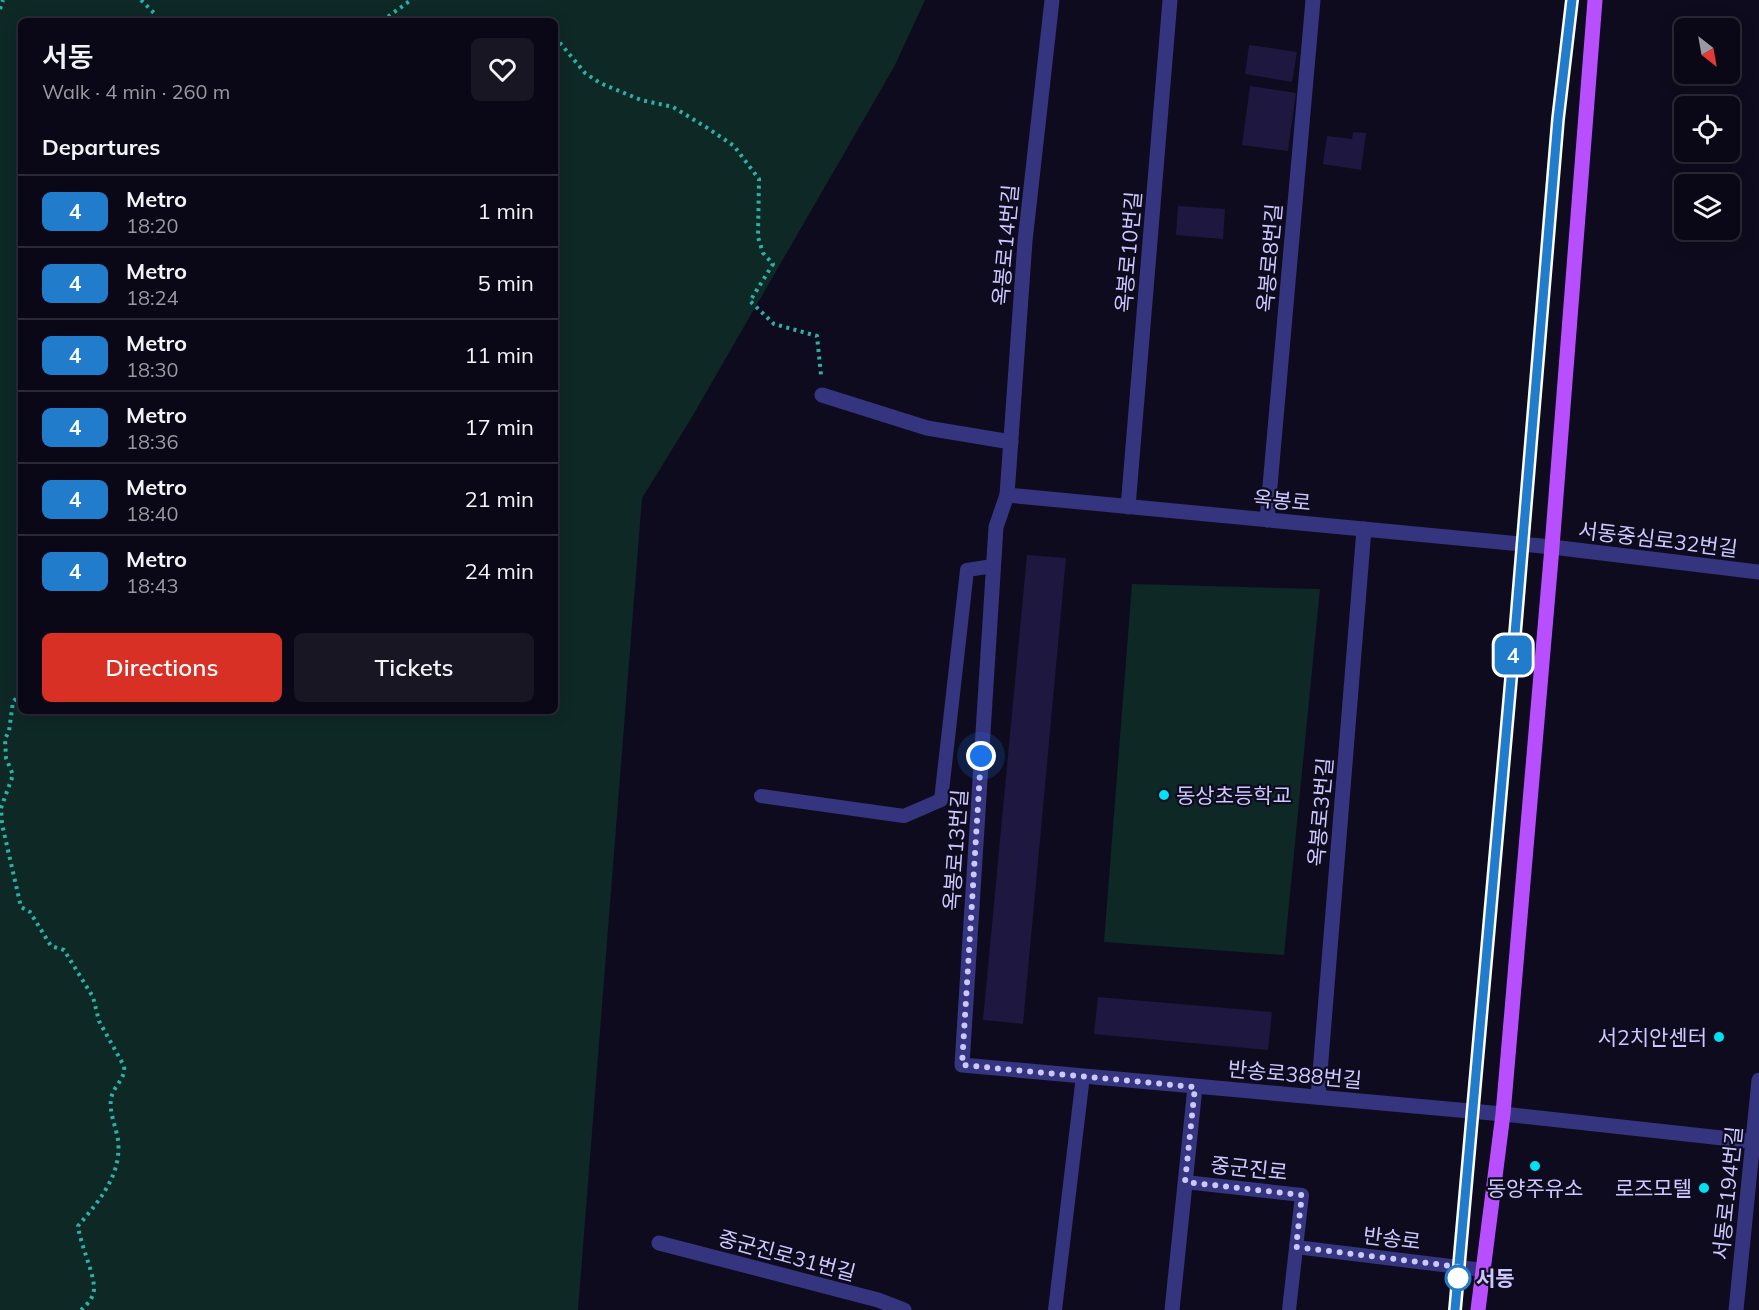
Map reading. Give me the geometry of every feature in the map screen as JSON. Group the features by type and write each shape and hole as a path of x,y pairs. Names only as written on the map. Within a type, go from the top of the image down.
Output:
{"main road":[{"path":"1478,1310 1503,1114 1552,547 1595,0"}],"street":[{"name":"옥봉로14번길","path":"1007,495 1025,241 1052,0"},
{"name":"옥봉로10번길","path":"1128,507 1170,0"},
{"name":"옥봉로8번길","path":"1267,520 1313,0"},
{"path":"822,395 927,428 1011,442"},
{"name":"옥봉로","path":"1007,495 1552,547"},
{"name":"옥봉로13번길","path":"962,1065 996,527 1007,495"},
{"name":"옥봉로3번길","path":"1318,1097 1364,529"},
{"name":"서동중심로32번길","path":"1552,547 1759,572"},
{"name":"반송로388번길","path":"962,1065 1503,1114 1756,1141"},
{"name":"서동로194번길","path":"1736,1310 1756,1141 1759,1080"},
{"name":"중군진로","path":"1172,1310 1195,1087"},
{"name":"중군진로31번길","path":"659,1243 878,1300 904,1310"}],"lane":[{"path":"760,796 904,816 941,801 967,570 993,566"},
{"path":"1055,1310 1083,1077"},
{"name":"중군진로","path":"1185,1182 1302,1195 1289,1310"},
{"name":"반송로","path":"1296,1247 1483,1270"}],"path":[{"path":"0,9 3,0"},
{"path":"141,0 156,18"},
{"path":"386,18 411,0"},
{"path":"558,41 585,74 600,83 641,100 673,107 709,129 734,147 759,179 758,237 763,253 773,264 750,301 774,324 818,336 822,395"},
{"path":"18,696 13,702 9,731 5,739 6,758 13,775 1,808 2,824 21,907 30,912 51,946 64,950 93,997 99,1021 124,1066 125,1073 112,1094 110,1102 118,1142 114,1176 100,1199 78,1226 95,1288 90,1303 81,1310"}],"green space":[{"path":"0,0 925,0 894,67 689,422 642,498 578,1310 0,1310"},
{"path":"1132,584 1320,589 1284,955 1104,942"}],"building":[{"path":"1249,45 1297,52 1292,82 1245,74"},
{"path":"1250,86 1296,93 1288,151 1242,145"},
{"path":"1353,132 1366,133 1361,170 1323,164 1327,136 1352,139"},
{"path":"1178,206 1225,209 1223,239 1176,235"},
{"path":"1027,555 1066,558 1023,1024 983,1020"},
{"path":"1098,997 1272,1012 1268,1050 1094,1034"}],"metro line":[{"name":"4","path":"1455,1310 1558,119 1572,0"}],"place":[{"name":"동상초등학교","path":"1164,795"},
{"name":"서2치안센터","path":"1719,1037"},
{"name":"동양주유소","path":"1535,1166"},
{"name":"로즈모텔","path":"1704,1188"},
{"name":"서동","path":"1458,1278"}],"route":[{"path":"981,756 962,1065 1195,1087 1185,1182 1302,1195 1296,1247 1460,1267 1458,1278"}]}
